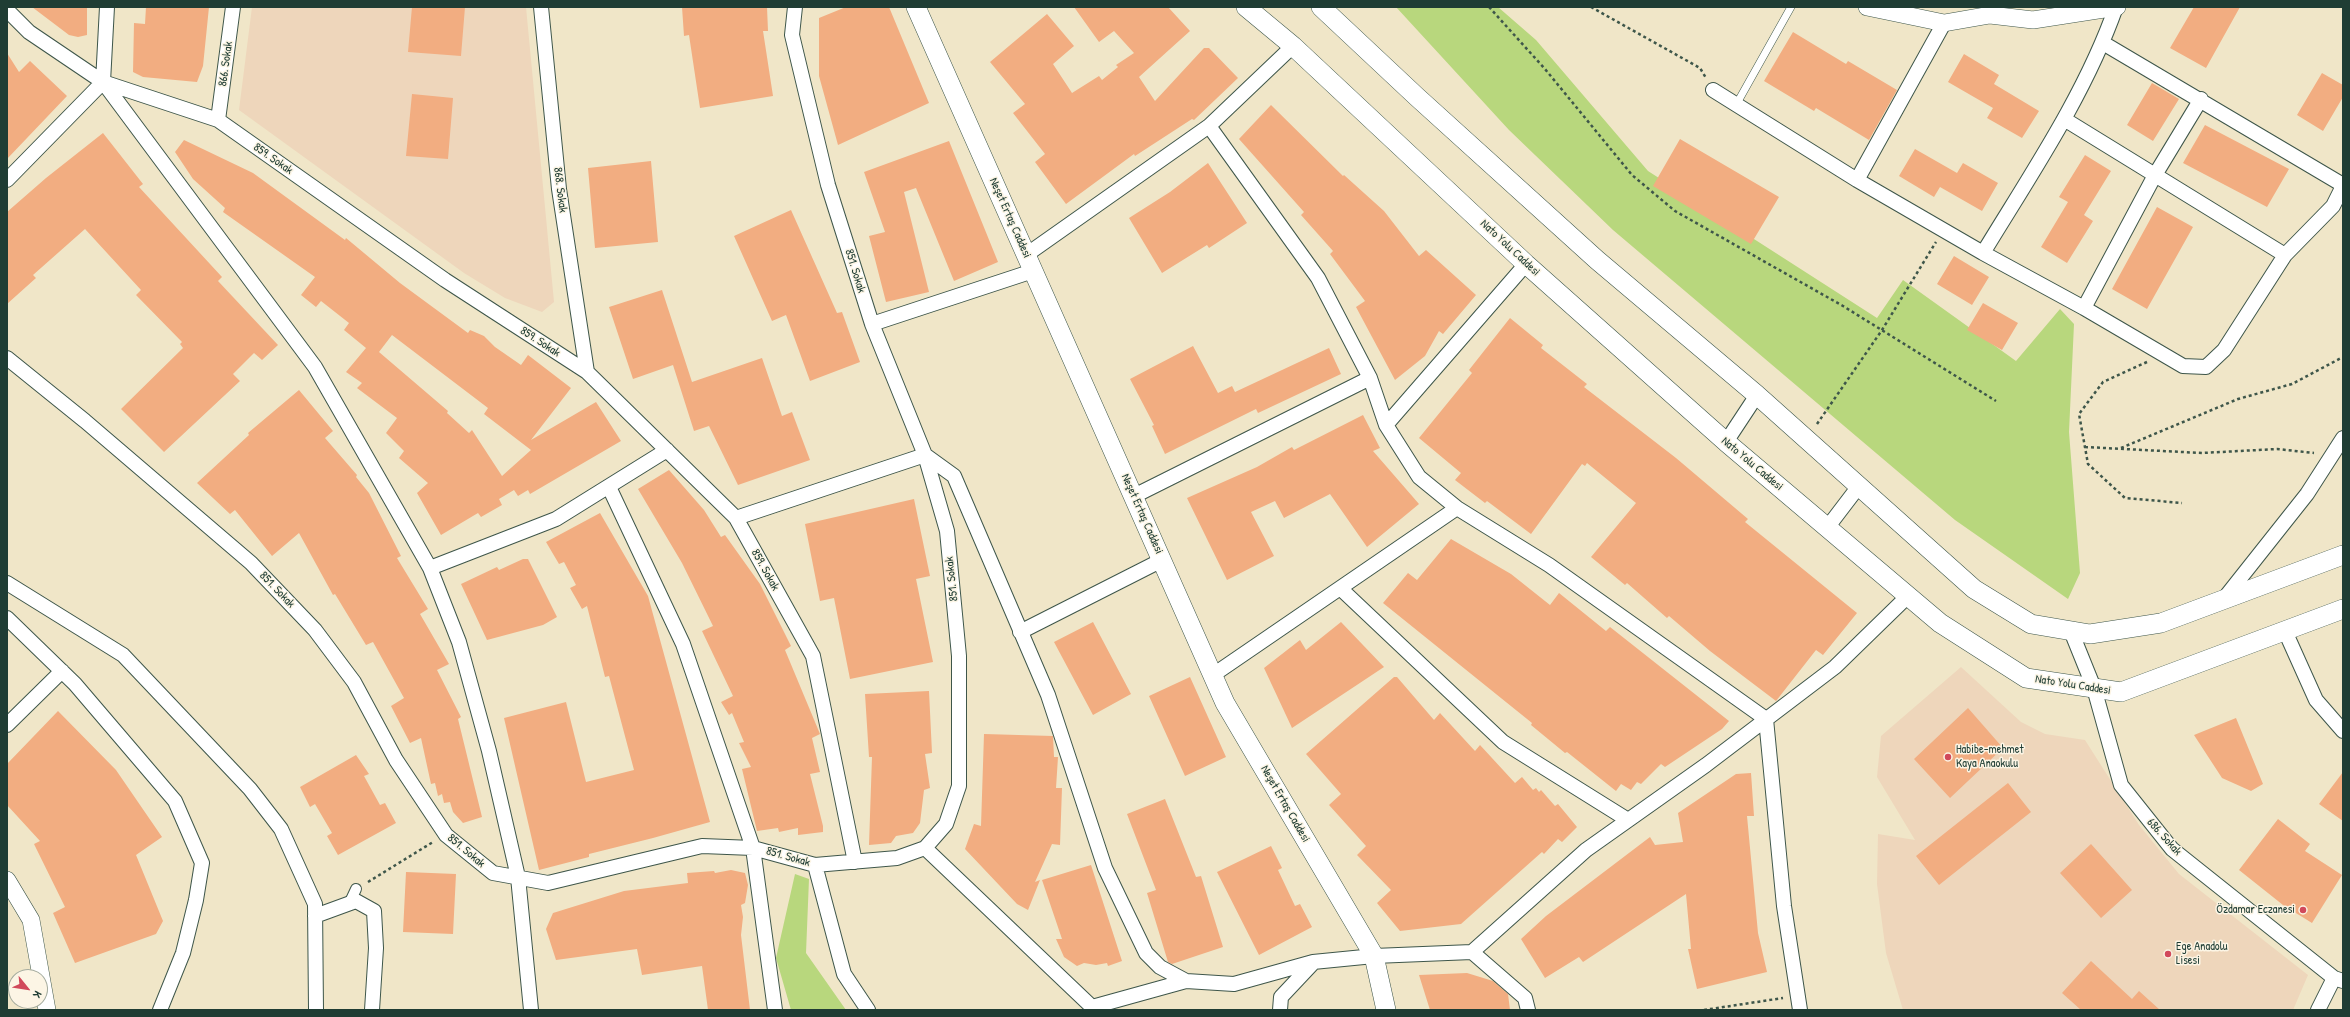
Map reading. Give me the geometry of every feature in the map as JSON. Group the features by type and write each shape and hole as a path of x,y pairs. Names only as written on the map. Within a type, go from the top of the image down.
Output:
{"main road":[{"name":"Neşet Ertaş Caddesi","path":"916,7 1225,703 1374,956 1386,1010"},
{"name":"Nato Yolu Caddesi","path":"1246,7 1293,46 1526,264 1726,442 1940,623 2026,678 2121,692 2343,610"},
{"path":"1321,7 1417,97 1597,260 1757,395 1974,589 2031,624 2090,634 2161,623 2343,555"}],"street":[{"path":"107,7 103,82 315,367 430,568 459,642 489,751 518,877 531,1010"},
{"name":"866. Sokak","path":"218,120 233,7"},
{"name":"868. Sokak","path":"541,7 559,189 587,372"},
{"name":"851. Sokak","path":"7,358 73,411 251,563 316,630 354,682 396,760 446,835 493,873 548,883 702,846 753,848 815,865 897,858 925,848 946,824 959,786 959,671 946,531 925,455 872,324 828,185 792,35 795,7"},
{"path":"1867,7 1944,24 1992,11 2033,20 2116,7 2103,43 2064,119 1983,253"},
{"name":"859. Sokak","path":"7,10 29,32 103,82 218,120 445,280 587,372 736,518 813,656 855,862"},
{"path":"1857,180 1944,24"},
{"path":"1713,90 1857,180 1983,253 2084,308 2183,366 2206,367 2224,350 2285,255 2338,209 2343,186 2201,99 2103,43"},
{"path":"872,324 1030,263 1209,126 1293,46"},
{"path":"7,180 103,82"},
{"path":"2084,308 2155,174 2201,99"},
{"path":"2064,119 2285,255"},
{"path":"1209,126 1318,278 1370,378 1386,425 1419,476 1457,508 1549,565 1766,719 1784,906 1800,1010"},
{"path":"1386,425 1526,264"},
{"path":"1134,496 1370,378"},
{"path":"1726,442 1757,395"},
{"path":"2222,600 2307,494 2343,438"},
{"path":"430,568 556,519 667,450"},
{"path":"736,518 925,455 954,476 1048,695 1105,868 1146,952 1160,967 1186,981"},
{"path":"1827,528 1859,486"},
{"path":"609,487 683,644 753,848 774,1010"},
{"path":"1213,675 1457,508"},
{"path":"1020,632 1162,560"},
{"path":"7,583 123,655 250,789 281,829 315,904 316,1010"},
{"path":"1340,588 1503,742 1628,820"},
{"path":"925,848 1092,1007 1186,981 1234,984 1313,962 1374,956 1472,952 1586,850 1835,667 1908,596"},
{"path":"7,618 75,684 175,800 202,863 196,900 183,953 160,1010"},
{"name":"686. Sokak","path":"2070,631 2094,688 2121,785 2172,849 2338,979"},
{"path":"2285,631 2316,700 2343,731"},
{"path":"7,725 62,671"},
{"path":"815,865 844,974 868,1010"},
{"path":"7,880 31,920 47,1010"},
{"path":"349,904 356,889"},
{"path":"315,916 356,901 374,911 376,948 372,1010"},
{"path":"1472,952 1525,998 1528,1010"},
{"path":"1280,1010 1281,997 1313,962"},
{"path":"2318,1010 2338,979"}],"lane":[{"path":"1736,105 1791,7"}],"path":[{"path":"1489,7 1545,70 1632,175 1675,211 1843,306 1996,401"},
{"path":"1591,7 1700,68 1713,90"},
{"path":"1806,439 1882,330 1943,230"},
{"path":"2164,355 2103,382 2078,414 2088,464 2125,498 2182,503"},
{"path":"2119,449 2238,399 2292,384 2343,357"},
{"path":"2085,447 2202,453 2277,449 2332,455"},
{"path":"356,889 446,835"},
{"path":"1704,1010 1798,996"}],"shaded area":[{"path":"252,7 526,7 554,302 542,312 505,298 464,273 239,110"},
{"path":"1961,667 2021,722 2045,734 2085,740 2139,825 2179,874 2308,975 2293,1010 1903,1010 1886,953 1877,884 1878,834 1915,840 1877,777 1881,736"}],"green space":[{"path":"1396,7 1498,7 1536,40 1648,171 1877,318 1903,280 2016,361 2060,309 2074,324 2069,432 2080,573 2068,599 1955,520 1613,230 1509,130"},
{"path":"795,874 809,879 806,953 846,1010 791,1010 776,958"}],"building":[{"path":"32,7 87,7 87,35 78,37 69,35"},
{"path":"146,7 209,7 203,66 197,82 143,77 133,72 134,23 145,24"},
{"path":"412,7 465,7 461,56 408,52"},
{"path":"682,7 767,7 768,31 763,31 773,96 700,108 689,35 684,36"},
{"path":"846,7 889,7 929,103 838,145 819,76 819,18"},
{"path":"1074,7 1168,7 1190,31 1139,77 1155,101 1204,48 1209,48 1238,78 1194,120 1192,119 1135,156 1134,154 1066,204 1035,162 1045,154 1013,113 1025,104 990,62 1047,14 1074,46 1053,64 1072,93 1099,76 1102,80 1118,67 1116,65 1134,53 1114,31 1099,42"},
{"path":"2194,7 2240,7 2206,68 2170,48"},
{"path":"1793,32 1846,64 1848,61 1897,90 1869,140 1816,108 1814,111 1764,81"},
{"path":"7,53 19,72 30,61 67,96 7,159"},
{"path":"1964,54 1999,75 1994,84 2039,111 2022,138 1987,118 1993,108 1948,82"},
{"path":"2322,73 2343,85 2343,97 2323,131 2297,115"},
{"path":"2152,83 2179,99 2153,141 2127,125"},
{"path":"412,94 453,98 448,159 406,156"},
{"path":"1271,105 1343,176 1344,175 1384,211 1419,256 1426,250 1476,295 1443,334 1439,331 1425,356 1395,380 1356,307 1365,301 1330,254 1333,251 1301,215 1304,212 1239,139"},
{"path":"2205,125 2289,169 2267,207 2183,163"},
{"path":"103,133 143,184 139,187 222,277 218,281 278,345 262,360 254,353 233,374 240,381 164,452 121,409 183,348 180,344 182,342 136,295 141,290 85,229 33,275 36,278 7,304 7,212 46,178"},
{"path":"1680,139 1779,197 1751,244 1653,186"},
{"path":"184,140 253,173 345,240 346,238 400,283 468,333 470,330 484,336 495,347 521,365 528,355 571,388 531,440 596,402 621,441 530,494 528,490 518,496 514,490 499,499 502,505 481,517 478,513 441,535 417,493 428,483 399,458 404,451 386,433 397,418 357,388 362,383 346,372 366,348 344,330 349,323 321,301 316,307 301,295 315,277 223,212 225,208 193,179 175,152","holes":["392,335 488,408 484,414 531,450 502,476 472,430 469,433 447,413 448,411 379,352"]},
{"path":"949,141 998,262 954,281 916,188 904,192 929,292 886,302 869,236 885,232 864,172"},
{"path":"1915,149 1957,173 1963,163 1998,183 1982,211 1940,187 1934,197 1899,176"},
{"path":"2085,155 2111,171 2084,215 2093,221 2067,263 2041,247 2068,202 2059,197"},
{"path":"651,161 658,242 595,248 588,168"},
{"path":"1208,163 1247,223 1209,248 1207,245 1162,273 1129,218 1170,192"},
{"path":"2157,207 2193,227 2147,309 2112,289"},
{"path":"791,210 837,313 842,312 860,362 810,381 786,315 772,321 734,236"},
{"path":"1954,256 1989,277 1972,305 1937,284"},
{"path":"662,290 692,382 762,358 782,416 792,412 810,460 738,485 709,426 694,431 673,365 633,379 609,307"},
{"path":"1983,303 2018,323 2002,350 1967,330"},
{"path":"1510,318 1543,345 1541,348 1587,384 1584,387 1676,458 1748,519 1745,522 1857,613 1823,655 1816,650 1776,701 1710,651 1669,616 1667,618 1627,583 1625,585 1591,557 1636,503 1587,463 1585,466 1582,464 1531,534 1487,501 1485,503 1455,480 1461,473 1419,438 1472,373 1469,370"},
{"path":"1193,346 1218,393 1232,386 1235,392 1329,348 1341,374 1258,413 1256,409 1165,454 1152,426 1154,425 1130,379"},
{"path":"299,390 333,431 325,438 357,475 356,477 369,493 401,556 397,558 428,609 420,614 449,664 437,670 461,717 458,719 482,817 463,823 453,812 450,802 444,803 442,794 438,796 435,783 431,784 421,738 410,743 391,706 404,698 373,642 366,645 335,594 333,595 299,533 272,556 235,510 230,514 197,483 249,435 248,433"},
{"path":"1363,415 1380,448 1373,451 1419,504 1367,547 1330,494 1284,518 1275,501 1251,512 1274,556 1227,580 1187,498 1257,467 1292,447 1294,450"},
{"path":"669,470 704,510 721,537 725,535 760,584 791,646 785,650 820,734 812,738 820,772 810,774 823,826 823,832 798,835 798,828 779,832 778,828 757,831 742,769 751,767 739,743 744,742 732,713 729,715 721,702 733,696 702,631 713,626 682,563 638,489"},
{"path":"914,499 930,576 916,579 933,662 850,679 834,598 820,601 805,524"},
{"path":"600,513 648,596 710,822 589,854 589,857 539,870 504,718 566,702 586,782 634,770 609,676 605,677 587,606 582,609 570,588 576,585 564,562 559,564 546,542"},
{"path":"1451,539 1511,574 1550,605 1559,593 1606,631 1610,627 1729,721 1722,729 1665,767 1661,764 1641,784 1637,782 1631,790 1621,784 1616,791 1567,752 1565,753 1531,725 1532,723 1383,603 1408,573 1417,580"},
{"path":"523,559 528,559 557,617 543,625 487,640 461,584 497,567 499,570"},
{"path":"1093,622 1131,694 1093,715 1054,642"},
{"path":"1341,622 1384,667 1292,728 1264,668 1300,640 1306,650"},
{"path":"1190,677 1226,757 1185,776 1149,696"},
{"path":"1394,677 1397,677 1434,720 1440,713 1475,751 1480,745 1515,783 1522,777 1533,790 1536,788 1539,792 1541,790 1555,806 1558,804 1577,827 1562,842 1558,839 1544,854 1542,852 1461,924 1400,931 1377,903 1391,890 1357,855 1366,846 1329,805 1341,794 1306,754"},
{"path":"929,691 932,753 925,754 930,788 924,790 920,823 913,833 896,836 891,843 869,845 872,757 869,757 865,694"},
{"path":"1968,708 2003,748 1950,798 1914,759"},
{"path":"58,711 116,770 162,837 136,855 163,921 156,934 75,963 53,913 65,907 34,844 40,841 7,805 7,764"},
{"path":"2236,718 2263,784 2251,791 2222,778 2194,735"},
{"path":"984,734 1053,736 1054,757 1058,757 1056,788 1062,788 1060,845 1052,844 1035,882 1040,880 1028,910 1017,904 965,849 974,824 981,826"},
{"path":"356,755 369,774 364,776 380,805 385,803 396,823 338,855 327,836 332,833 315,804 310,807 300,787"},
{"path":"2343,772 2343,821 2319,804"},
{"path":"1751,773 1754,816 1747,816 1758,933 1767,972 1697,989 1688,949 1691,949 1686,894 1583,962 1579,957 1545,978 1521,939 1546,916 1650,837 1655,845 1683,842 1678,813 1736,774"},
{"path":"2008,783 2031,812 1939,885 1916,856"},
{"path":"1165,799 1196,877 1201,876 1223,947 1172,964 1168,962 1147,893 1156,890 1127,814"},
{"path":"2278,819 2310,844 2305,851 2342,875 2312,923 2283,905 2239,870"},
{"path":"2091,844 2132,890 2101,918 2060,873"},
{"path":"1271,846 1282,868 1278,870 1295,906 1300,904 1312,927 1259,955 1217,872"},
{"path":"1091,865 1122,961 1108,966 1107,963 1096,965 1084,963 1077,966 1064,957 1056,939 1062,939 1042,880"},
{"path":"731,870 745,873 748,885 745,903 741,905 743,917 741,935 750,1010 708,1010 702,966 642,975 637,949 556,960 546,929 553,913 624,891 688,883 687,873 714,871 715,873"},
{"path":"406,872 456,874 453,934 403,932"},
{"path":"2091,961 2132,999 2139,991 2160,1010 2081,1010 2062,993"},
{"path":"1467,973 1493,981 1508,994 1510,1010 1430,1010 1419,975"}],"place":[{"name":"Habibe-mehmet Kaya Anaokulu","path":"1948,757"},
{"name":"Özdamar Eczanesi","path":"2303,910"},
{"name":"Ege Anadolu Lisesi","path":"2168,954"}]}
